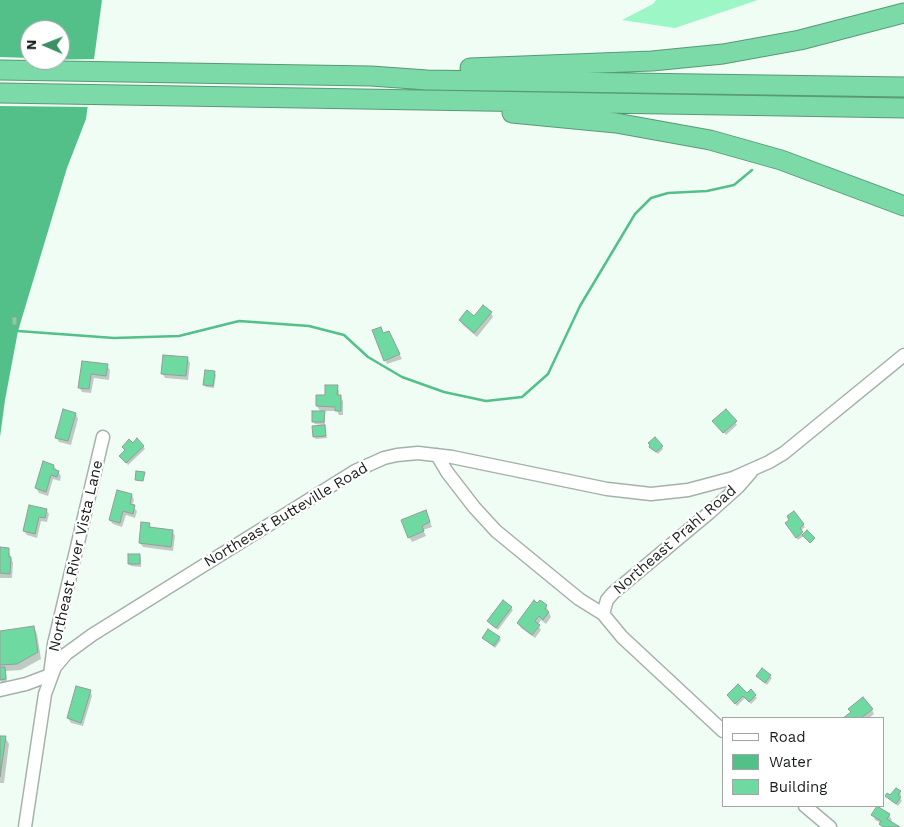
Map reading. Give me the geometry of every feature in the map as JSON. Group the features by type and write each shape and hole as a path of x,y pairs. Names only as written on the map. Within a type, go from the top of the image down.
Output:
{"highway":[{"path":"371,76 428,69 588,64 691,58 800,40 904,13"},
{"path":"0,70 371,76 427,80 904,87"},
{"path":"841,86 904,81"},
{"path":"0,93 904,108"},
{"path":"406,100 616,123 710,140 781,160 904,206"},
{"path":"873,108 904,112"}],"street":[{"name":"Northeast Butteville Road","path":"25,827 45,694 54,667 66,654 92,635 356,471 382,459 418,453 437,455 597,488 638,493 688,490 718,483 753,470 784,453 904,355"},
{"name":"Northeast River Vista Lane","path":"50,675 54,644 103,437"},
{"path":"437,455 463,493 496,531 579,599 603,614 622,637 722,730"},
{"name":"Northeast Prahl Road","path":"603,614 607,600 614,593 709,513 738,487 753,470"},
{"path":"0,690 26,684 50,675"},
{"path":"806,807 830,827"}],"shaded area":[{"path":"656,0 758,0 675,28 622,20 653,4"}],"water":[{"path":"0,0 102,0 86,119 67,168 18,331 0,437"}],"pier":[{"path":"0,57 20,58 20,70 70,70 70,59 97,59 90,107 0,106"}],"building":[{"path":"483,305 492,312 474,333 459,320 467,310 474,316"},
{"path":"12,317 17,317 17,325 12,325"},
{"path":"381,327 383,333 389,331 400,354 384,361 372,330"},
{"path":"163,355 188,357 186,376 161,374"},
{"path":"82,361 108,364 106,376 91,374 89,389 78,388"},
{"path":"205,370 215,371 213,386 203,385"},
{"path":"325,385 338,385 337,395 341,395 341,411 335,411 335,407 316,406 316,395 325,395"},
{"path":"63,409 76,413 68,441 55,438"},
{"path":"726,409 737,421 723,433 712,421"},
{"path":"312,411 325,411 324,422 312,422"},
{"path":"325,425 326,436 313,437 312,426"},
{"path":"655,437 663,446 656,452 649,447 648,443"},
{"path":"137,438 144,446 126,463 119,456 125,450 122,447 129,439 133,443"},
{"path":"43,461 54,465 53,469 59,471 57,477 51,475 46,492 35,488"},
{"path":"136,471 145,472 143,481 135,480"},
{"path":"117,490 132,494 130,504 135,505 133,514 123,511 120,523 109,520"},
{"path":"29,505 47,509 45,518 39,517 35,534 23,531"},
{"path":"426,510 430,522 422,526 424,531 408,538 401,520"},
{"path":"794,511 804,524 800,528 803,532 796,538 785,523 789,520 787,516"},
{"path":"141,522 150,523 149,527 173,530 171,547 139,543"},
{"path":"807,530 815,538 810,543 802,535"},
{"path":"0,547 9,548 9,557 11,557 10,574 0,573"},
{"path":"128,554 140,554 140,564 128,564"},
{"path":"503,600 512,607 496,628 487,621"},
{"path":"534,600 537,603 540,600 547,605 545,609 549,612 543,620 539,616 535,621 540,625 532,635 517,623"},
{"path":"34,626 38,652 17,664 0,665 0,631"},
{"path":"488,629 500,637 494,646 482,638"},
{"path":"0,667 5,667 6,679 0,680"},
{"path":"762,668 771,675 765,683 756,676"},
{"path":"738,684 747,693 751,689 756,695 749,702 743,696 735,704 727,695"},
{"path":"76,686 91,690 81,723 67,718"},
{"path":"863,697 873,709 862,717 844,717 851,712 848,709"},
{"path":"0,736 6,736 0,777"},
{"path":"896,788 901,791 898,795 901,797 896,804 885,796 887,793 890,795"},
{"path":"876,807 879,807 890,814 887,819 900,827 883,827 879,824 881,821 871,815"}],"waterway":[{"path":"18,331 114,338 179,336 239,321 309,326 344,335 368,357 402,377 444,392 486,401 522,397 548,374 580,306 635,214 651,198 668,193 707,191 734,185 752,170"}]}
